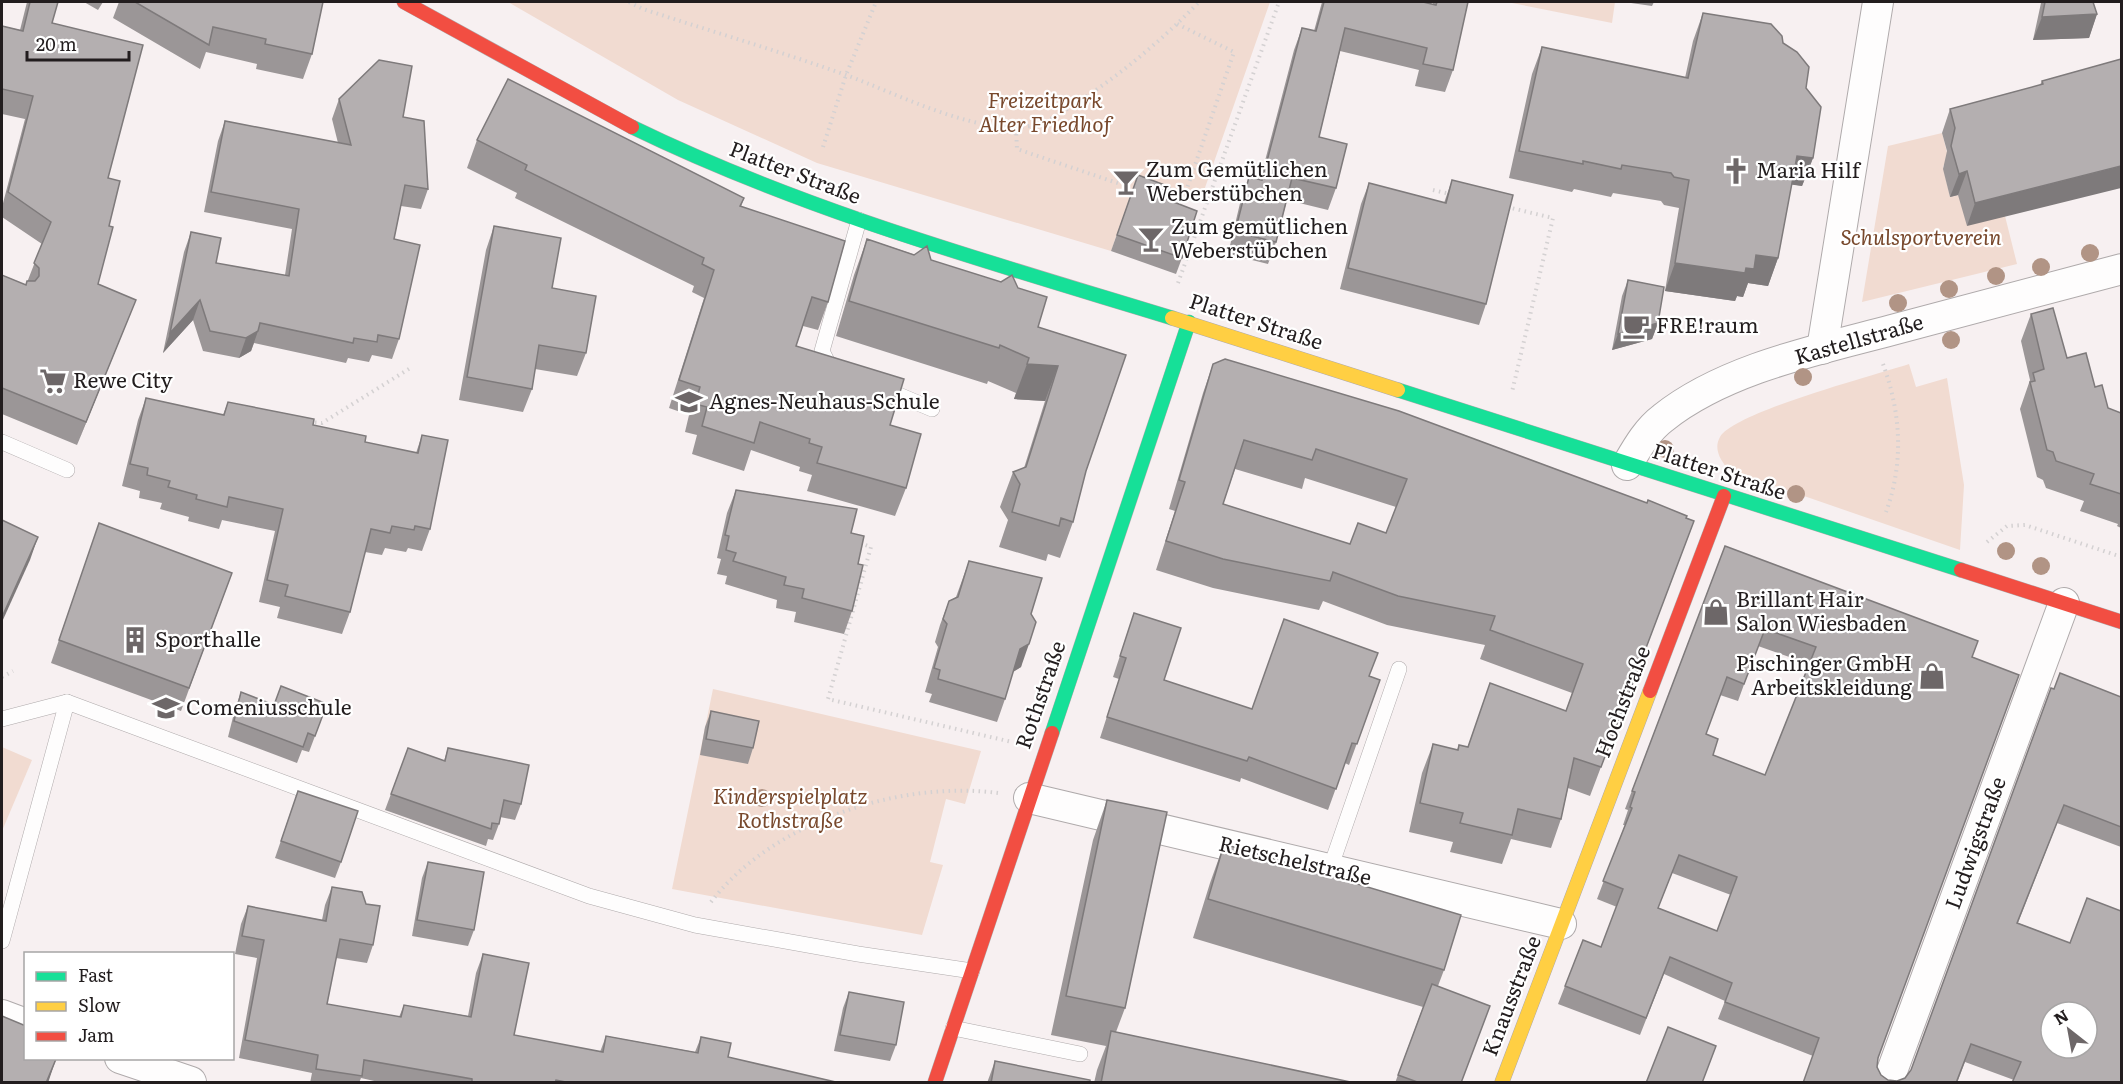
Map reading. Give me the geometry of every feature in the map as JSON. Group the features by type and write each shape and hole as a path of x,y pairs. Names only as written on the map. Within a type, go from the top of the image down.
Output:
{"main road":[{"name":"Platter Straße","path":"404,2 630,128 753,182 859,220 1189,322 1724,496 1968,570 2121,622"},
{"name":"Rothstraße","path":"935,1083 1189,322"},
{"name":"Hochstraße","path":"1562,924 1724,496"},
{"name":"Knausstraße","path":"1502,1083 1562,924"}],"street":[{"path":"1822,349 1878,2"},
{"name":"Kastellstraße","path":"1626,465 1641,442 1662,419 1686,402 1730,380 1822,349 2121,269"},
{"name":"Ludwigstraße","path":"1888,1083 2064,603"},
{"name":"Rietschelstraße","path":"1029,798 1562,924"},
{"path":"2,1015 24,1023"},
{"path":"123,1060 191,1083"}],"lane":[{"path":"849,373 828,363 822,351 859,220"},
{"path":"870,382 932,410"},
{"path":"2,442 67,470"},
{"path":"1330,869 1399,669"},
{"path":"2,719 67,702 589,896 695,925 858,954 972,971"},
{"path":"2,941 67,702"},
{"path":"953,1028 1080,1053"}],"path":[{"path":"629,2 643,9 846,75 947,114 1016,128 1041,123 1108,82 1177,24 1199,2"},
{"path":"823,147 846,75 876,2"},
{"path":"1167,315 1279,2"},
{"path":"1155,193 1185,194 1234,52 1177,24"},
{"path":"1016,128 1017,149 1128,188 1146,192"},
{"path":"1433,190 1455,195"},
{"path":"1498,205 1553,218 1504,425"},
{"path":"1872,336 1888,379 1898,427 1898,468 1893,494 1875,543"},
{"path":"298,420 322,423 412,367"},
{"path":"1968,570 1988,542 2007,526 2016,525 2025,525 2121,557"},
{"path":"849,540 871,547 828,699 1045,749"},
{"path":"2,677 13,671"},
{"path":"716,897 766,849 828,818 893,798 934,791 969,790"}],"green space":[{"name":"Freizeitpark Alter Friedhof","path":"508,2 1270,2 1200,202 1136,179 1111,251 817,163 678,100"},
{"path":"1507,2 1615,2 1612,23"},
{"name":"Schulsportverein","path":"1942,133 1949,160 1943,166 1950,197 1958,195 2005,216 2017,264 1862,302 1888,146"},
{"path":"1909,364 1916,387 1947,378 1964,485 1960,550 1729,470 1721,459 1717,446 1718,441 1731,427 1807,395"},
{"name":"Kinderspielplatz Rothstraße","path":"713,689 981,751 965,804 946,799 930,862 943,865 922,935 672,889"},
{"path":"2,747 32,760 2,831"}],"building":[{"path":"30,2 58,2 52,23 143,45 108,178 120,181 109,226 113,227 98,284 136,300 86,422 2,388 2,275 26,285 27,281 35,281 39,276 39,268 34,263 51,222 8,192 33,96 2,89 2,26 23,31"},
{"path":"135,2 323,2 312,54 265,44 266,39 213,27 209,45"},
{"path":"1324,2 1423,2 1436,5 1437,2 1468,2 1453,70 1423,64 1427,48 1345,28 1319,137 1347,144 1336,188 1292,178 1276,242 1235,232 1249,177 1262,180 1302,28 1316,31"},
{"path":"2045,2 2093,2 2097,14 2042,17"},
{"path":"1703,13 1771,24 1782,36 1783,43 1797,52 1809,67 1806,88 1821,107 1813,158 1797,156 1778,258 1756,255 1754,269 1746,268 1745,273 1675,263 1689,180 1674,177 1671,173 1622,165 1621,169 1583,161 1583,164 1519,151 1542,47 1688,78"},
{"path":"2121,59 2121,166 1975,203 1967,171 1959,174 1951,146 1955,128 1950,109 2043,84 2042,81"},
{"path":"379,60 412,66 403,117 424,121 428,189 405,185 394,239 420,245 399,339 378,335 377,342 354,338 353,343 260,323 258,331 246,338 210,331 200,300 170,333 191,232 221,238 216,263 289,276 299,209 211,192 225,121 351,145 339,99"},
{"path":"508,79 744,198 740,206 845,241 828,302 812,297 796,346 904,379 890,425 921,434 906,488 817,463 822,447 809,443 810,439 760,422 754,443 702,426 707,407 695,404 700,387 679,380 714,270 702,264 704,258 525,170 527,165 477,140"},
{"name":"Zum gemütlichen Weberstübchen","path":"1138,175 1170,187 1166,199 1197,211 1182,258 1117,235"},
{"path":"1452,180 1513,195 1486,304 1348,268 1369,183 1446,203"},
{"path":"494,226 561,238 552,288 596,296 586,353 539,345 532,389 467,377"},
{"path":"867,239 914,255 927,246 931,260 1001,282 1012,275 1018,288 1047,297 1038,327 1126,355 1086,471 1073,522 1061,518 1059,526 1012,512 1020,484 1013,472 1026,467 1058,366 1027,364 1029,358 1000,345 999,348 849,301"},
{"path":"1628,280 1664,287 1658,323 1618,334"},
{"path":"2053,308 2067,358 2086,353 2095,387 2102,385 2108,408 2121,413 2121,494 2090,484 2094,474 2056,461 2053,452 2047,450 2030,382 2035,381 2033,373 2044,369 2031,314"},
{"path":"1225,359 1399,411 1647,503 1648,500 1694,521 1601,767 1574,758 1561,819 1518,809 1512,835 1460,823 1463,813 1420,803 1433,744 1458,750 1459,745 1468,747 1490,683 1566,711 1583,664 1490,630 1495,616 1398,596 1333,572 1330,581 1223,559 1166,541 1185,482 1179,480 1213,364","holes":["1244,440 1312,460 1316,449 1407,479 1386,533 1358,523 1350,544 1223,504"]},
{"path":"146,398 224,415 228,402 314,419 313,425 366,436 365,442 418,453 422,435 448,440 430,529 415,526 414,530 392,526 390,533 371,529 350,612 285,596 288,585 267,580 283,509 229,497 227,507 196,499 197,495 168,487 170,481 147,475 148,468 130,464"},
{"path":"736,490 857,509 851,533 864,536 858,564 863,565 852,611 802,598 804,589 784,585 786,577 733,561 736,553 726,550 729,536 725,535"},
{"path":"2,520 38,537 2,617"},
{"name":"Sporthalle","path":"99,523 232,573 189,688 59,640"},
{"path":"1725,546 1978,641 1972,657 2019,675 1878,1058 1877,1067 1881,1075 1888,1080 1897,1081 1905,1078 1911,1070 2051,688 2054,689 2060,673 2121,697 2121,827 2064,805 2017,923 2070,943 2087,898 2121,911 2121,1083 2012,1083 2021,1062 1971,1044 1956,1083 1803,1083 1819,1038 1725,1002 1732,983 1670,957 1646,1018 1565,986 1583,940 1601,947 1623,889 1603,881 1632,808 1630,807 1635,792 1632,791","holes":["1765,629 1816,647 1765,775 1713,755 1718,739 1706,734 1727,677 1744,684","1679,855 1737,877 1717,931 1658,908"]},
{"path":"969,561 1042,578 1031,614 1036,622 1029,644 1020,649 1005,699 938,679 940,670 934,668 947,624 943,619 949,601 958,597"},
{"path":"1134,613 1181,628 1164,680 1252,709 1284,619 1378,653 1369,676 1380,680 1357,744 1352,743 1336,789 1249,757 1247,761 1107,717 1126,658 1120,656"},
{"path":"281,686 327,704 315,736 308,733 303,747 234,721 241,692 274,705"},
{"path":"711,711 759,721 753,748 706,739"},
{"path":"408,748 445,761 448,748 529,765 521,804 504,800 499,824 492,823 491,829 391,794"},
{"path":"298,791 358,811 341,862 281,841"},
{"path":"1107,800 1167,812 1125,1008 1066,996"},
{"path":"1224,844 1461,915 1444,970 1208,899"},
{"path":"428,862 484,872 474,930 417,920"},
{"path":"332,887 362,892 366,904 380,906 373,945 340,939 327,1004 401,1017 404,1005 471,1017 483,954 529,963 514,1035 603,1052 606,1036 698,1053 701,1037 731,1043 728,1057 840,1083 571,1083 556,1080 555,1083 472,1083 472,1079 364,1060 362,1076 316,1069 318,1055 245,1040 264,940 242,936 248,906 326,921"},
{"path":"1432,984 1490,1006 1461,1083 1420,1083 1398,1075"},
{"path":"849,992 904,1002 896,1045 840,1035"},
{"path":"2,1016 24,1025 24,1060 56,1060 46,1083 2,1083"},
{"path":"1668,1027 1716,1046 1702,1083 1646,1083"},
{"path":"1111,1031 1355,1083 1101,1083"},
{"path":"995,1061 1090,1080 1090,1083 991,1083"}],"traffic: fast":[{"path":"632,127 697,157 831,210 966,255 1172,318"},
{"path":"1052,733 1189,322"},
{"path":"1398,390 1961,570"}],"traffic: slow":[{"path":"1172,318 1398,390"},
{"path":"1502,1082 1650,691"}],"traffic: jam":[{"path":"404,2 632,127"},
{"path":"1650,691 1724,496"},
{"path":"1961,570 2122,622"},
{"path":"935,1082 1052,733"}],"place":[{"name":"Maria Hilf","path":"1736,171"},
{"name":"Zum Gemütlichen Weberstübchen","path":"1126,182"},
{"name":"Zum gemütlichen Weberstübchen","path":"1151,239"},
{"name":"FRE!raum","path":"1636,326"},
{"name":"Rewe City","path":"53,381"},
{"name":"Agnes-Neuhaus-Schule","path":"689,402"},
{"name":"Brillant Hair Salon Wiesbaden","path":"1716,612"},
{"name":"Sporthalle","path":"135,640"},
{"name":"Pischinger GmbH Arbeitskleidung","path":"1932,676"},
{"name":"Comeniusschule","path":"166,708"}]}
